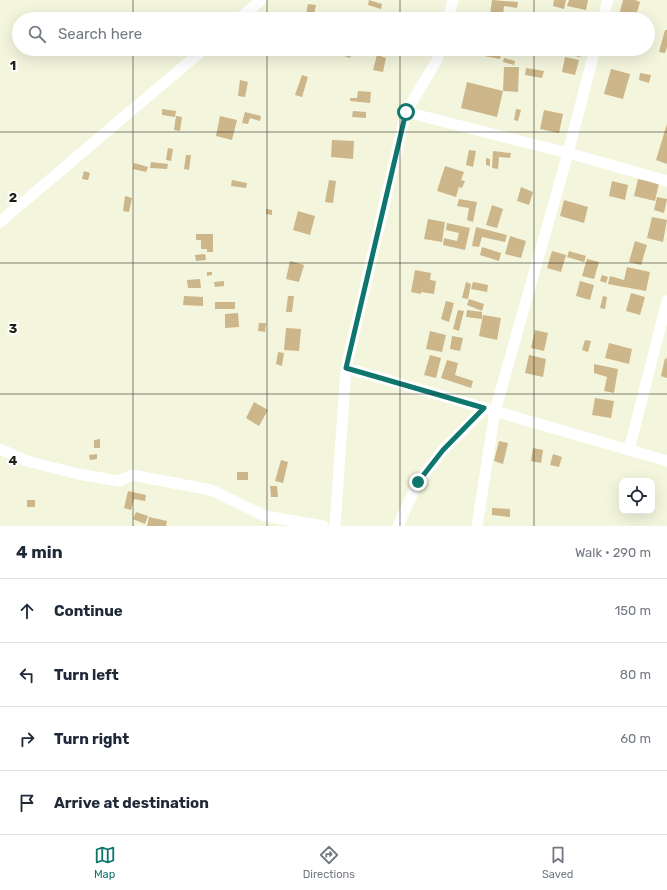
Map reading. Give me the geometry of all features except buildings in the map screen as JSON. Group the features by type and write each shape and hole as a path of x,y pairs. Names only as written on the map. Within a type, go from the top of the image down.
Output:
{"street":[{"path":"247,12 261,0"},
{"path":"450,12 453,0"},
{"path":"605,12 608,0"},
{"path":"0,222 196,56"},
{"path":"335,526 346,368 406,112 438,56"},
{"path":"477,526 490,409 568,153 593,56"},
{"path":"406,112 568,153 667,181"},
{"path":"630,450 667,301"},
{"path":"346,368 667,461"},
{"path":"398,526 418,482 443,450 490,409"},
{"path":"0,448 27,461 78,474 120,480 132,475 211,490 265,516 323,526"}],"route":[{"path":"406,112 346,368 484,408 443,450 418,482"}]}
